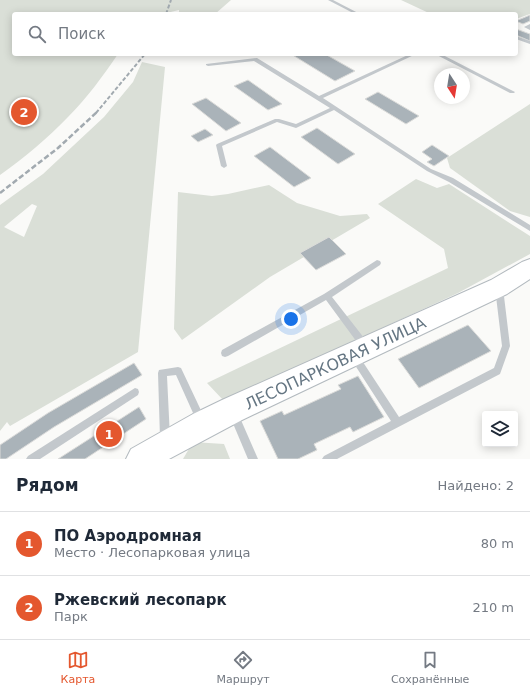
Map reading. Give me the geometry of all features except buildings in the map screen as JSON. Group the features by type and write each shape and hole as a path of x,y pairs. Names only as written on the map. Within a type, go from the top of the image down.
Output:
{"street":[{"name":"ЛЕСОПАРКОВАЯ УЛИЦА","path":"141,459 203,424 499,287 530,268"}],"lane":[{"path":"330,0 354,12"},
{"path":"530,25 526,27 530,29"},
{"path":"518,38 530,43"},
{"path":"318,98 410,56"},
{"path":"441,56 512,92"},
{"path":"208,65 255,59 429,170 451,180 530,228"},
{"path":"224,166 219,145 277,120 296,126 334,108"},
{"path":"225,353 327,296 377,263"},
{"path":"327,459 497,371 506,346 499,287"},
{"path":"327,296 360,351 398,423"},
{"path":"165,445 162,373 178,371 203,424"},
{"path":"31,459 135,392"},
{"path":"232,410 253,459"}],"shaded area":[{"path":"0,0 231,0 217,12 179,12 179,10 170,12 12,12 12,56 117,56 94,87 68,117 36,148 0,175"},
{"path":"401,0 530,0 530,14 518,18 518,12 427,12"},
{"path":"142,62 165,67 138,352 10,426 7,422 0,431 0,205 43,174 104,117 133,82","holes":["32,204 37,206 24,237 4,227"]},
{"path":"530,104 530,217 510,211 450,168 447,158"},
{"path":"416,179 437,188 449,184 530,236 530,254 458,293 224,401 207,383 448,268 444,249 378,204"},
{"path":"269,185 297,203 340,216 367,214 370,218 270,277 182,340 174,329 178,192 212,196"},
{"path":"193,442 224,444 230,459 183,459"}],"railway":[{"path":"167,12 171,0"},
{"path":"96,113 143,56"},
{"path":"0,193 58,148 96,113"}],"place":[{"name":"Ржевский лесопарк","path":"24,112"},
{"name":"ПО Аэродромная","path":"109,434"}]}
